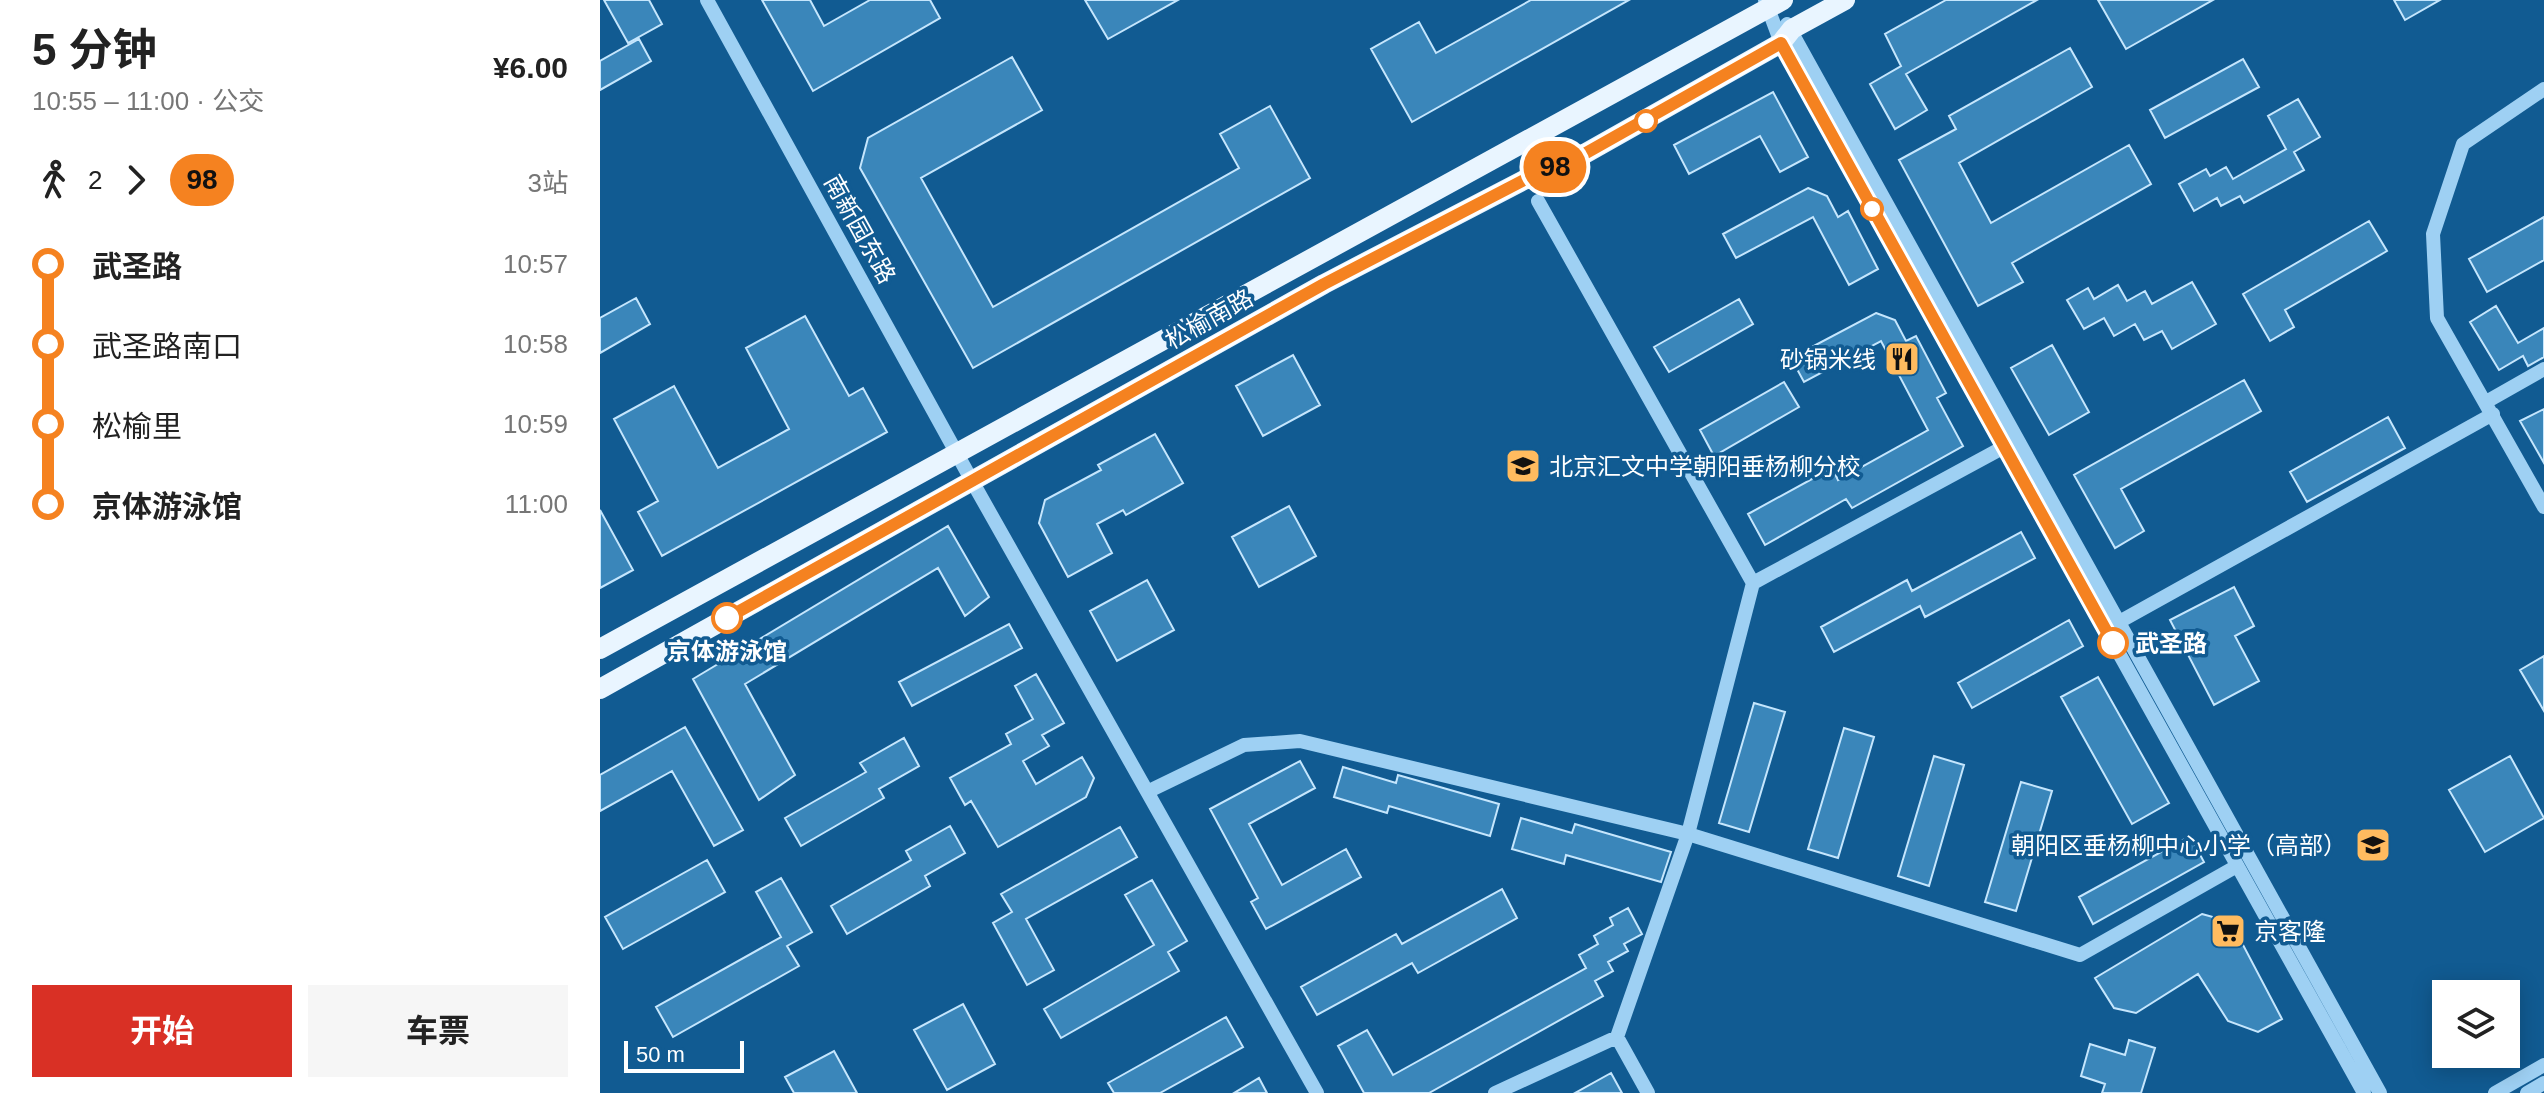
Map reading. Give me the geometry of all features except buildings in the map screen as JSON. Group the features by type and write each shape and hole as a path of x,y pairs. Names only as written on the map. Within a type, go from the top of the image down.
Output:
{"main road":[{"name":"松榆南路","path":"600,689 1324,284 1524,180 1586,153 1845,0"},
{"name":"松榆南路","path":"600,649 1773,3"}],"street":[{"name":"南新园东路","path":"707,0 958,450 972,481 1317,1093"},
{"path":"1773,3 1787,36 2004,447 2364,1093"},
{"path":"1787,36 2119,622 2380,1093"},
{"path":"2544,89 2463,144 2433,234 2437,318 2544,507"},
{"path":"1495,1093 1617,1037 1688,834 1753,583 1538,201"},
{"path":"2119,622 2490,408 2544,369"},
{"path":"1753,583 2004,447"},
{"path":"1149,791 1244,745 1300,741 1688,834 2080,955 2237,866"},
{"path":"1617,1037 1648,1093"},
{"path":"2495,1093 2544,1065"},
{"path":"2527,1093 2544,1083"}],"bus line":[{"name":"98","path":"727,618 1324,284 1524,180 1586,153 1781,43 2113,643"}],"place":[{"name":"砂锅米线","path":"1902,359"},
{"name":"北京汇文中学朝阳垂杨柳分校","path":"1523,466"},
{"name":"京体游泳馆","path":"727,618"},
{"name":"武圣路","path":"2113,643"},
{"name":"朝阳区垂杨柳中心小学（高部）","path":"2373,845"},
{"name":"京客隆","path":"2228,931"}]}
